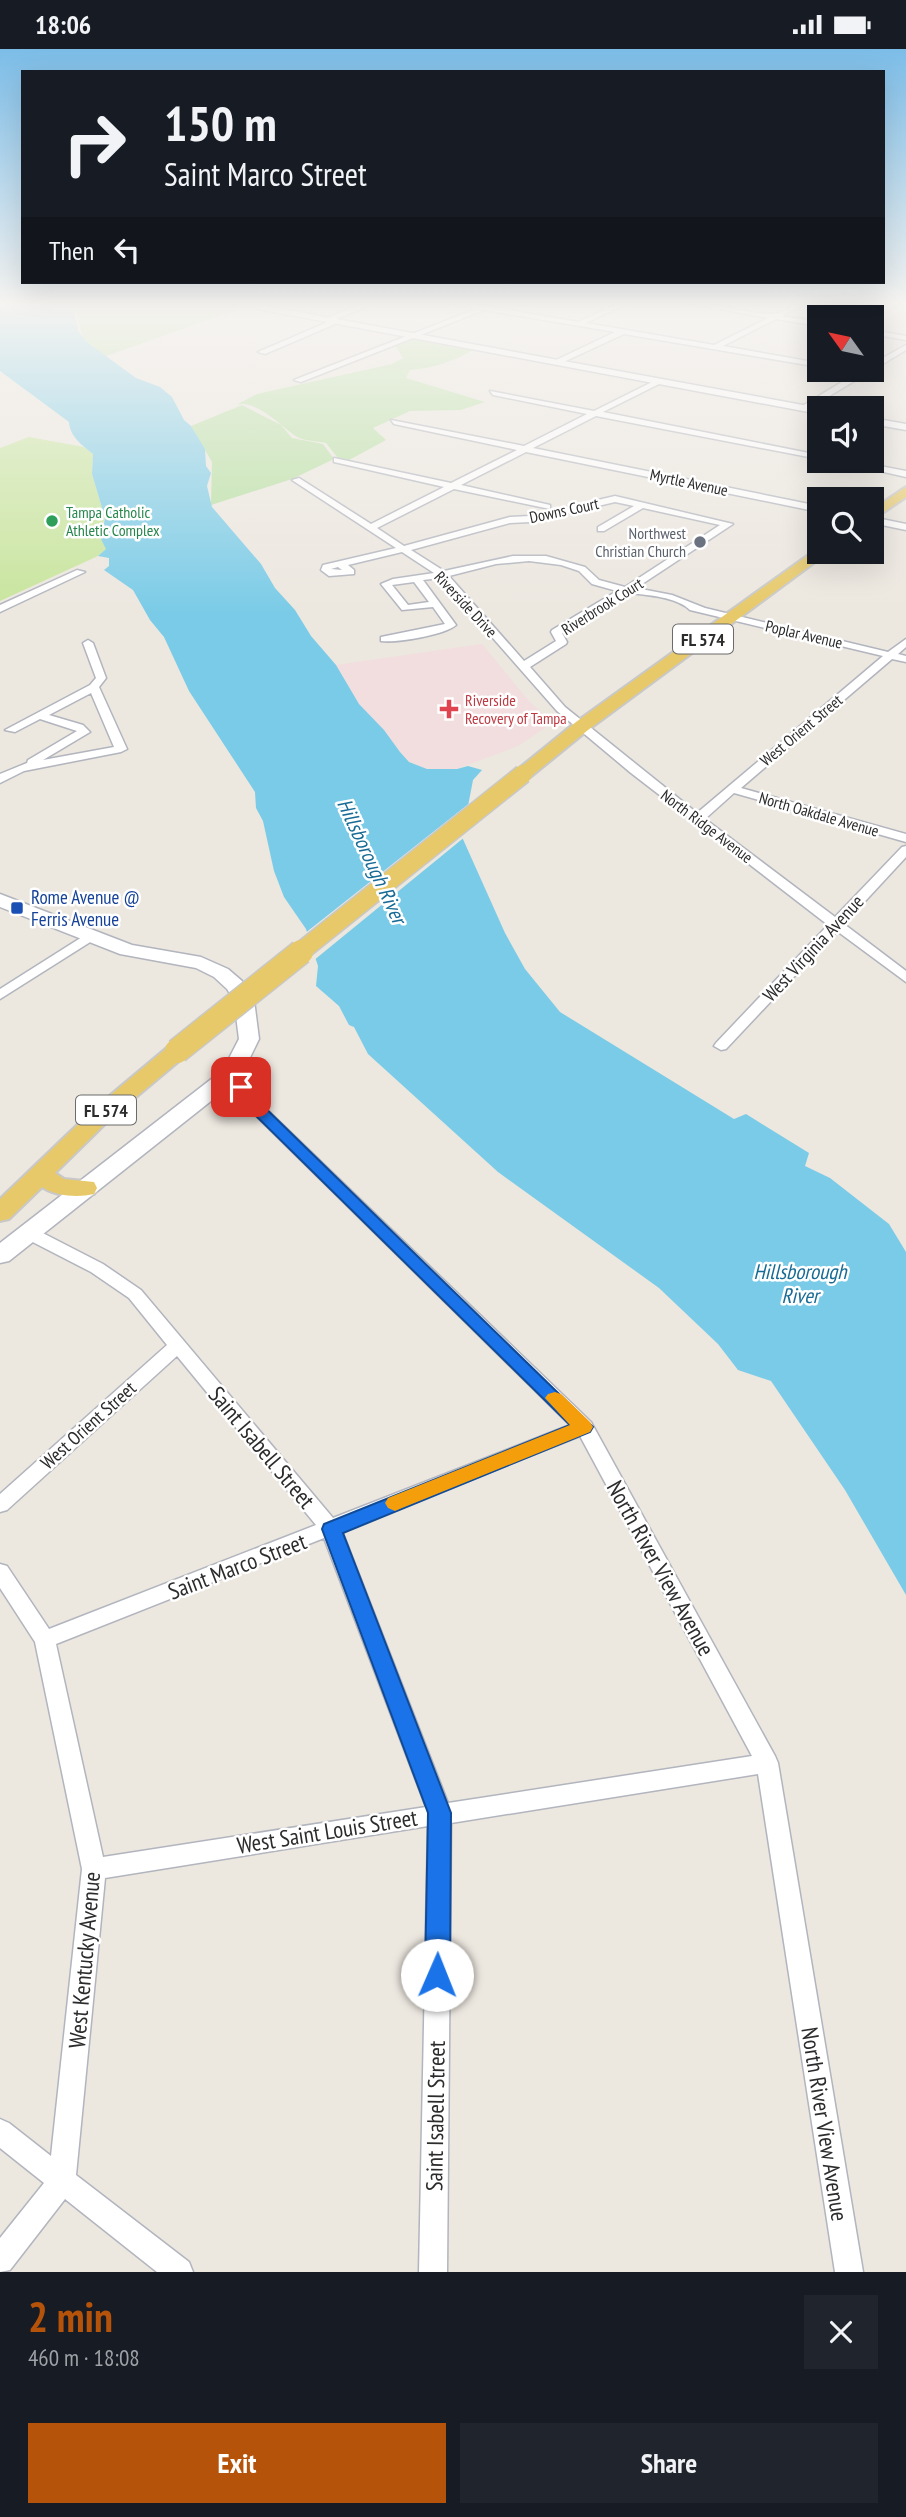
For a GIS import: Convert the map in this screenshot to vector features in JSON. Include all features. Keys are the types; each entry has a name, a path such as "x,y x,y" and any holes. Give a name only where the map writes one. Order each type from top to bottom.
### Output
{"main road":[{"path":"884,508 906,491"},
{"name":"FL 574","path":"0,1213 103,1113 177,1051 582,726 807,563"},
{"path":"39,1174 58,1186 85,1188"}],"street":[{"path":"556,406 807,455"},
{"path":"370,528 612,406"},
{"path":"791,406 807,409"},
{"path":"803,408 807,406"},
{"name":"Myrtle Avenue","path":"394,422 807,506"},
{"path":"884,423 906,427"},
{"path":"337,460 547,507"},
{"path":"884,470 906,474"},
{"name":"Riverside Drive","path":"296,480 442,574 561,709 582,726"},
{"name":"Downs Court","path":"340,564 510,520 530,519 615,499 728,524"},
{"path":"601,529 642,505"},
{"path":"884,521 906,527"},
{"name":"Riverbrook Court","path":"523,667 562,642 555,632 627,591 728,524"},
{"name":"Poplar Avenue","path":"436,604 406,608 386,584 442,574 500,559 530,557 569,564 582,569 588,579 596,583 627,591 638,597 701,609 906,659"},
{"path":"0,609 80,572"},
{"path":"385,639 445,629 451,625 416,578"},
{"name":"West Orient Street","path":"697,819 906,642"},
{"path":"11,730 94,687 101,678 88,643"},
{"path":"21,768 121,749 94,687"},
{"path":"0,779 84,732 79,727 38,715"},
{"name":"North Ridge Avenue","path":"582,726 697,819 906,978"},
{"name":"North Oakdale Avenue","path":"732,789 906,838"},
{"name":"West Virginia Avenue","path":"721,1046 906,850"},
{"path":"0,899 137,952 201,963 221,974 235,985 244,1000 249,1039 232,1073 0,1255"},
{"path":"0,995 90,936"},
{"name":"North River View Avenue","path":"232,1073 250,1102 584,1427 766,1763 849,2272"},
{"name":"Saint Isabell Street","path":"27,1232 97,1268 135,1294 331,1529 440,1813 433,2272"},
{"name":"West Orient Street","path":"0,1505 177,1346"},
{"name":"Saint Marco Street","path":"45,1640 584,1427"},
{"name":"West Kentucky Avenue","path":"0,1571 45,1640 94,1869 62,2181"},
{"name":"West Saint Louis Street","path":"94,1869 766,1763"},
{"path":"0,2132 179,2272"},
{"path":"0,2260 62,2181"}],"shaded area":[{"name":"Riverside Recovery of Tampa","path":"482,644 528,700 552,723 518,746 457,769 427,769 409,762 359,704 336,665"}],"green space":[{"path":"243,406 281,425 292,438 323,444 334,459 292,479 211,505 212,462 191,426"},
{"path":"251,406 474,406 461,410 410,411 373,428 386,440 349,460 338,458 326,443 297,437"},
{"name":"Tampa Catholic Athletic Complex","path":"29,437 84,447 93,454 92,474 105,518 102,525 106,549 98,556 0,601 0,448"}],"water":[{"name":"Hillsborough River","path":"47,406 177,406 205,449 206,466 211,473 207,486 212,507 261,564 275,588 336,665 359,704 409,762 427,769 457,769 468,766 482,770 473,780 462,837 505,933 525,969 560,1012 734,1119 746,1114 809,1153 805,1166 830,1178 889,1224 906,1252 906,1595 845,1490 771,1381 738,1370 718,1344 659,1288 498,1172 368,1054 339,1006 316,986 318,966 306,929 284,897 274,871 263,821 256,808 255,792 189,691 164,637 150,620 133,590 104,570 109,566 109,558 98,556 106,549 101,539 105,518 92,474 93,454 74,436 69,422"}],"pier":[{"path":"471,802 466,836 313,961 304,934"}],"slow traffic":[{"path":"395,1503 584,1427 555,1398"}],"place":[{"name":"Tampa Catholic Athletic Complex","path":"52,521"},
{"name":"Northwest Christian Church","path":"700,542"},
{"name":"Riverside Recovery of Tampa","path":"449,709"},
{"name":"Rome Avenue @ Ferris Avenue","path":"17,908"}],"route":[{"path":"241,1087 250,1102 584,1427 331,1529 440,1813 437,1975"}]}
